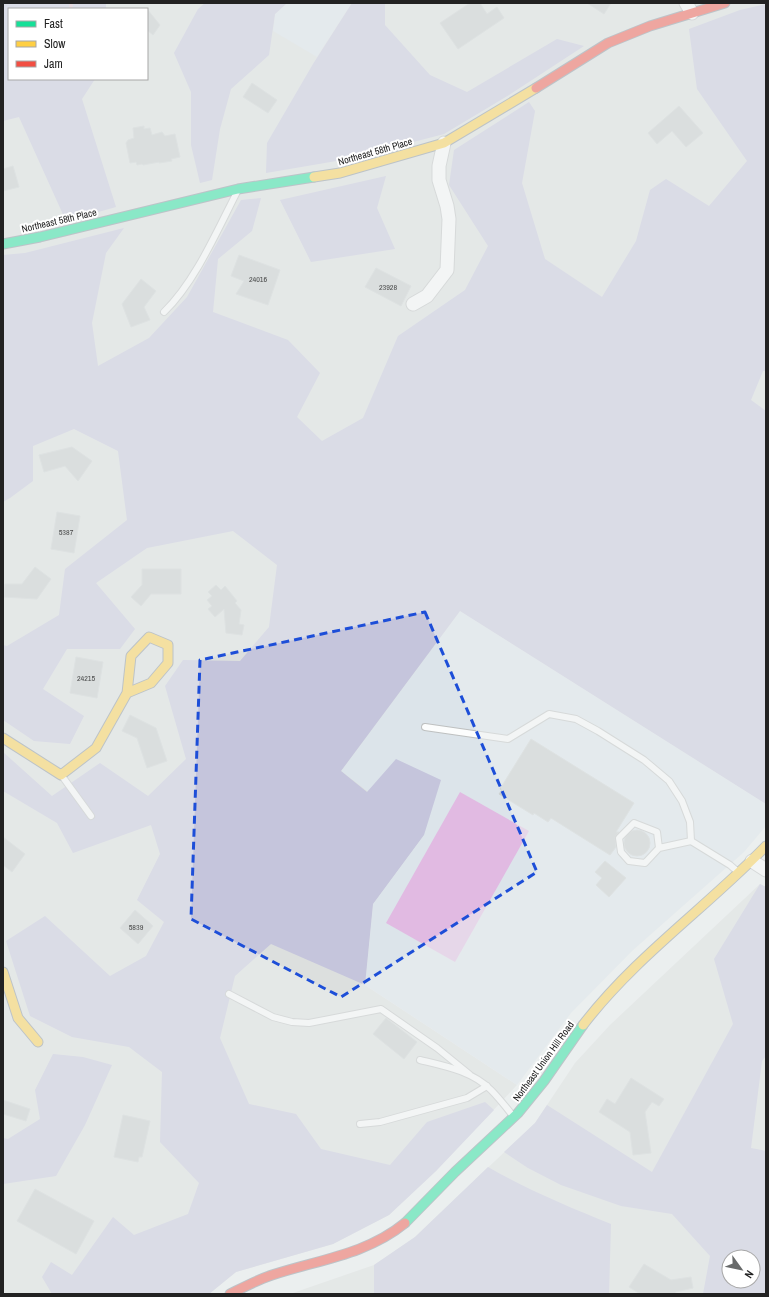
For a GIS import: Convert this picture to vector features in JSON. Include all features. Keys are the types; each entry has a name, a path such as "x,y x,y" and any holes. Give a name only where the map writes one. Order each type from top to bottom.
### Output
{"street":[{"name":"Northeast 58th Place","path":"3,244 40,237 238,189 340,173 444,143 526,95 608,43 689,8 725,3"},
{"path":"413,304 427,296 447,270 449,219 447,206 439,180 439,166 444,143"},
{"path":"3,738 61,775 96,748 126,693 131,656 149,637 168,645 168,663 151,683 126,693"},
{"name":"Northeast Union Hill Road","path":"230,1294 254,1282 273,1275 361,1250 390,1234 416,1213 454,1174 494,1138 514,1117 537,1090 580,1028 618,985 647,956 740,873 766,846"},
{"path":"752,861 766,870"},
{"path":"3,972 18,1018 38,1042"}],"lane":[{"path":"164,312 177,299 208,248 238,189"},
{"path":"425,727 508,739 549,714 576,719 621,744 644,760 669,781 682,801 690,822 691,840"},
{"path":"61,775 91,816"},
{"path":"659,848 657,832 634,823 619,838 621,852 629,861 645,863 659,848 691,840 740,873"},
{"path":"229,994 273,1018 292,1022 309,1022 381,1009 437,1048 469,1074 487,1086 514,1117"},
{"path":"420,1060 450,1067 469,1074"},
{"path":"360,1124 380,1122 467,1098 487,1086"}],"highlighted area":[{"path":"425,612 537,872 341,997 191,919 200,660"}],"shaded area":[{"path":"3,3 766,3 766,804 460,611 396,759 424,835 373,904 365,985 517,1085 436,1171 389,1215 333,1244 236,1272 209,1294 3,1294"},
{"path":"3,3 106,3 106,8 8,8 8,80 94,80 82,99 116,207 66,221 19,117 3,121"},
{"path":"205,3 287,3 275,14 269,55 231,89 220,129 212,180 200,183 191,145 191,92 174,53 198,9"},
{"path":"287,3 352,3 317,57 273,31 275,14"},
{"path":"352,3 385,3 385,25 430,75 467,92 557,39 584,46 509,95 444,134 348,159 266,173 267,143 313,64"},
{"path":"766,4 766,371 763,371 751,400 766,411 766,804 460,611 341,771 367,792 396,759 441,780 424,835 373,904 365,985 271,944 235,976 220,1038 249,1104 296,1114 321,1149 390,1165 427,1122 485,1102 494,1110 436,1171 389,1215 333,1244 236,1272 209,1294 52,1294 42,1277 51,1262 72,1275 113,1217 134,1235 188,1214 199,1183 160,1142 162,1072 129,1047 72,1037 30,1016 6,941 45,916 110,976 146,956 164,922 137,900 160,854 151,825 73,853 57,823 3,791 3,752 52,796 100,763 148,796 186,759 165,686 183,660 240,661 269,627 277,565 233,531 147,548 96,583 135,629 120,649 67,649 43,689 84,716 70,744 34,741 3,720 3,645 7,646 59,615 65,569 127,520 118,451 74,429 33,446 33,481 3,502 3,255 25,253 124,228 106,253 92,323 98,366 149,338 187,297 241,200 261,198 252,231 218,259 213,312 288,340 320,373 297,417 322,441 363,418 398,336 465,290 488,246 449,185 454,150 529,102 535,111 522,183 545,259 602,297 636,241 650,190 666,179 709,206 747,161 697,89 689,29 740,10"},
{"path":"386,176 377,208 395,249 311,262 280,200"},
{"path":"460,611 766,804 766,826 744,852 632,951 571,1013 517,1085 365,985 373,904 424,835 341,771"},
{"path":"460,792 529,831 455,962 386,923"},
{"path":"760,884 766,887 766,1294 290,1294 374,1265 415,1237 535,1123 575,1063 610,1025"},
{"path":"760,884 766,887 766,1056 762,1061 751,1148 766,1151 766,1294 703,1294 710,1256 672,1214 621,1206 561,1185 528,1168 504,1152 535,1123 547,1105 652,1172 733,1024 714,959"},
{"path":"53,1054 83,1057 112,1065 85,1125 56,1176 3,1184 3,1138 8,1139 40,1119 35,1090"},
{"path":"488,1167 533,1191 611,1224 609,1294 374,1294 374,1265 415,1237"}],"building":[{"path":"470,3 480,3 487,14 497,7 504,18 458,49 440,23"},
{"path":"587,3 611,3 604,14"},
{"path":"148,10 160,25 153,35 148,31"},
{"path":"252,83 277,100 268,113 243,97"},
{"path":"679,106 703,133 686,147 672,131 657,144 648,133"},
{"path":"144,126 144,129 150,128 152,135 162,132 165,136 175,134 180,157 171,159 172,161 143,165 137,165 136,162 130,163 126,143 128,140 134,138 133,128"},
{"path":"13,166 19,187 3,191 3,169"},
{"path":"239,255 280,270 268,305 236,294 244,281 231,276"},
{"path":"376,268 411,286 401,306 365,287"},
{"path":"141,279 156,291 144,307 150,320 131,327 122,304"},
{"path":"72,447 92,461 78,481 65,466 44,472 39,455"},
{"path":"57,512 80,516 74,553 51,549"},
{"path":"35,567 51,579 37,599 4,597 5,584 22,584"},
{"path":"142,569 181,569 181,594 151,594 141,606 131,597 142,585"},
{"path":"216,585 221,590 225,586 237,601 235,603 241,610 239,624 244,625 242,635 226,633 224,609 215,617 208,609 212,606 207,600 212,596 208,592"},
{"path":"76,657 103,662 97,698 70,693"},
{"path":"130,715 156,728 167,761 147,768 137,738 122,731"},
{"path":"531,739 634,803 616,832 619,832 615,837 616,847 610,855 551,818 548,822 534,813 533,815 499,794 502,790 500,789"},
{"path":"637,830 646,834 650,843 646,852 637,856 628,852 624,843 628,834"},
{"path":"3,837 25,854 12,872 3,865"},
{"path":"605,861 626,878 609,897 596,885 602,878 595,872"},
{"path":"135,910 153,926 138,944 120,928"},
{"path":"386,1018 417,1042 404,1059 373,1034"},
{"path":"631,1078 664,1099 659,1106 652,1102 645,1112 651,1153 633,1155 630,1132 599,1112 607,1099 615,1104"},
{"path":"3,1100 30,1109 26,1121 3,1114"},
{"path":"123,1115 150,1121 142,1157 139,1157 138,1162 114,1157"},
{"path":"35,1189 94,1221 76,1254 17,1221"},
{"path":"644,1264 671,1280 691,1277 693,1288 676,1292 674,1294 640,1294 629,1287"}],"waterway":[{"path":"71,3 71,8"}],"traffic: fast":[{"path":"3,244 40,237 238,189 314,177"},
{"path":"405,1223 455,1172 518,1113 544,1081 583,1025"}],"traffic: slow":[{"path":"314,177 340,173 444,143 536,88"},
{"path":"3,738 61,775 96,748 127,693 151,683 168,663 168,645 149,637 131,656 127,693"},
{"path":"583,1025 603,1000 625,977 766,846"},
{"path":"3,972 18,1018 38,1042"}],"traffic: jam":[{"path":"536,88 608,43 650,26 725,3"},
{"path":"230,1294 272,1275 358,1250 390,1234 405,1223"}]}
